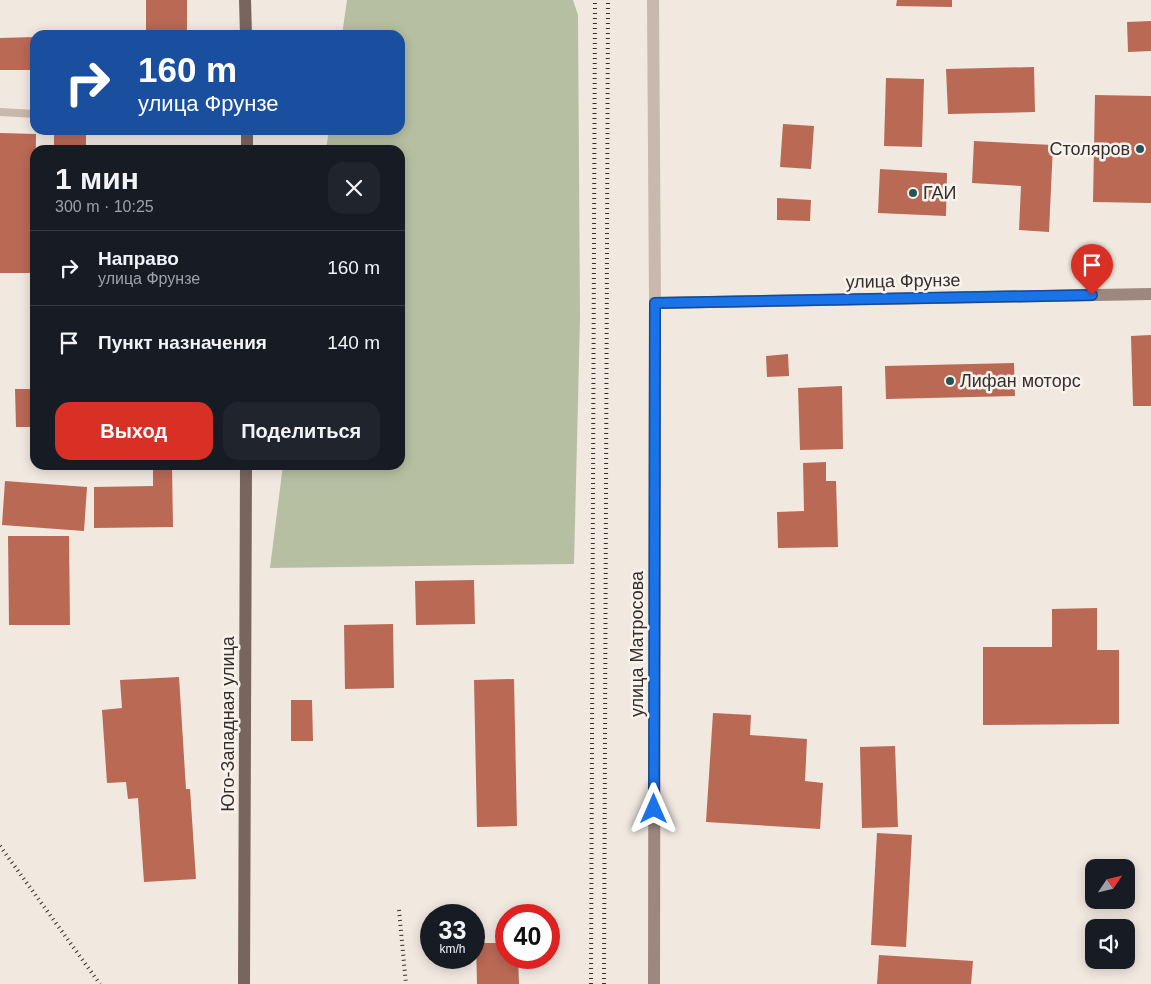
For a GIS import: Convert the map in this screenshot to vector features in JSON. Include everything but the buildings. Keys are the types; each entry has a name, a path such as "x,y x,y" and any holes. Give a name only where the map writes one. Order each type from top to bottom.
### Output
{"main road":[{"path":"245,0 246,30"},
{"name":"Юго-Западная улица","path":"244,984 246,470"}],"street":[{"path":"653,0 655,303"},
{"name":"улица Фрунзе","path":"655,303 1151,294"},
{"name":"улица Матросова","path":"654,984 655,303"}],"lane":[{"path":"0,112 30,114"}],"green space":[{"path":"347,0 573,0 578,15 580,318 574,564 270,568 282,470 405,470 405,145 327,145 328,135 405,135 405,30 343,30"}],"railway":[{"path":"591,984 595,0"},
{"path":"604,984 608,0"},
{"path":"0,846 100,984"},
{"path":"399,910 406,984"}],"place":[{"name":"Столяров","path":"1140,149"},
{"name":"ГАИ","path":"913,193"},
{"name":"Лифан моторс","path":"950,381"}],"route":[{"path":"654,809 655,303 1092,295"}]}
